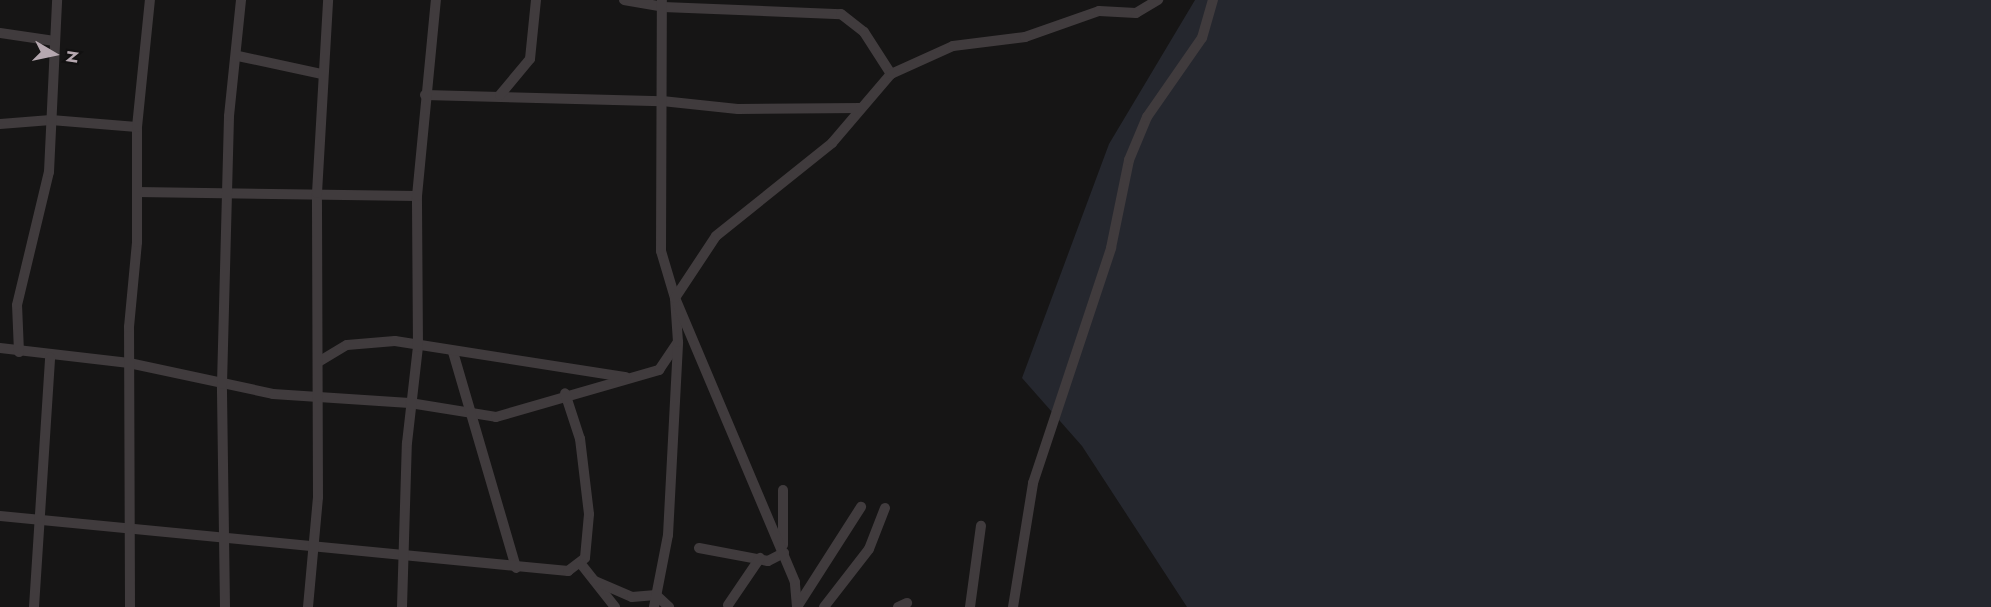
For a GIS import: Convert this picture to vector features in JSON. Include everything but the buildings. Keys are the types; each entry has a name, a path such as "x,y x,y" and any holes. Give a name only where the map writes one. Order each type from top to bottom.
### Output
{"street":[{"path":"18,352 17,305 49,172 57,0"},
{"path":"130,607 129,363 137,192 137,127 150,0"},
{"path":"225,607 226,536 222,384 231,190 229,116 238,56 242,0"},
{"path":"308,607 315,547 321,397 317,193 321,74 328,0"},
{"path":"402,607 407,556 410,403 418,347 417,196 436,0"},
{"path":"500,95 530,59 536,0"},
{"path":"624,0 841,14 864,32 891,74"},
{"path":"654,607 668,535 678,342 675,298 716,236 832,143 891,74 953,46 1025,37 1099,11 1136,13 1158,0"},
{"path":"1013,607 1034,483 1111,248 1129,159 1147,117 1202,38 1213,0"},
{"path":"663,4 661,251 675,298 784,552 795,582 797,607"},
{"path":"0,33 54,41"},
{"path":"238,56 321,74"},
{"path":"425,95 500,95 662,101 738,109 861,108"},
{"path":"0,124 51,120 137,127"},
{"path":"137,192 231,190 417,196"},
{"path":"320,361 359,342 395,341 453,352 552,361 629,377"},
{"path":"0,348 50,358 129,363 222,384 321,397 410,403 496,417 565,393 659,370 678,342"},
{"path":"453,352 516,568"},
{"path":"34,607 50,358"},
{"path":"0,516 130,525 315,547 516,568 568,571 580,564 587,550 588,485 565,393"},
{"path":"783,490 784,552"},
{"path":"797,607 861,507"},
{"path":"824,607 869,549 885,508"},
{"path":"970,607 981,526"},
{"path":"699,548 768,561 784,552"},
{"path":"728,605 760,558"},
{"path":"580,564 615,607"},
{"path":"595,581 632,597 657,596 669,607"}],"shaded area":[{"path":"1195,0 1991,0 1991,607 1187,607 1082,446 1022,378 1109,144"}]}
